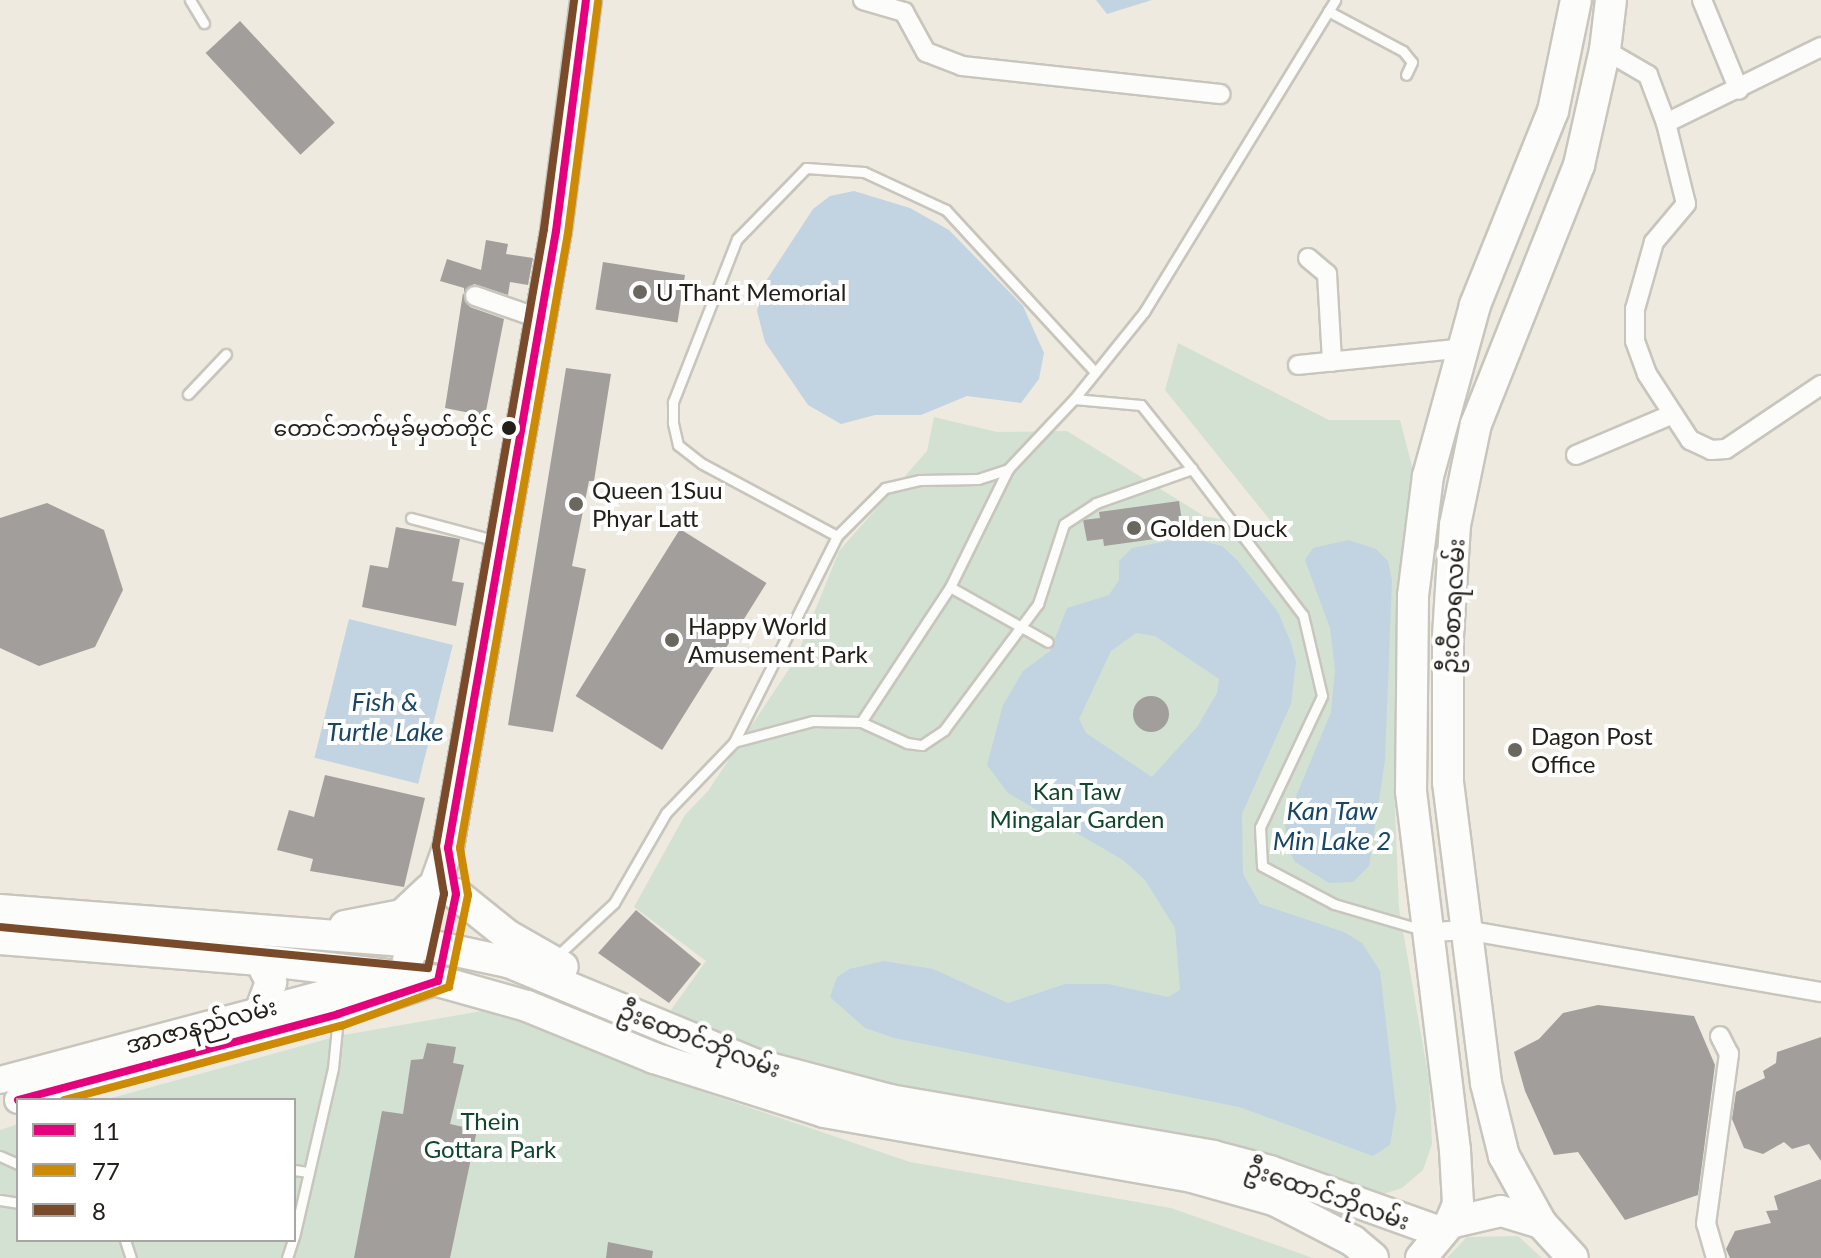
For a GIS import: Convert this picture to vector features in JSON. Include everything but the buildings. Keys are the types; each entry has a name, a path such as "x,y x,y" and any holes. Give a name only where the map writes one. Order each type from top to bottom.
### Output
{"main road":[{"path":"438,981 447,949 443,891 448,848 541,319 586,0"},
{"name":"ဦးဝီစာရလမ်း","path":"1445,1228 1458,1204 1431,932 1411,791 1413,596 1428,476 1467,336 1523,197 1553,111 1576,0"},
{"name":"ဦးဝီစာရလမ်း","path":"1541,1223 1504,1156 1486,1083 1465,930 1448,782 1454,543 1476,424 1579,165 1604,57 1611,0"},
{"path":"1566,54 1604,57"},
{"path":"1467,336 1508,338"},
{"path":"1420,540 1454,543"},
{"path":"443,891 507,935 543,966"},
{"path":"283,933 402,915 443,891"},
{"path":"403,974 414,942 443,891"},
{"name":"ဦးထောင်ဘိုလမ်း","path":"0,910 414,942 543,966 754,1064 890,1100 1228,1160 1445,1228"},
{"name":"ဦးထောင်ဘိုလမ်း","path":"0,939 260,960 403,974 438,981 527,1006 654,1058 824,1112 1192,1177 1274,1200 1353,1241 1373,1258"},
{"path":"260,960 271,982 261,1009"},
{"name":"အာဇာနည်လမ်း","path":"0,1080 403,974"},
{"name":"အာဇာနည်လမ်း","path":"25,1098 338,1014 438,981"},
{"path":"1421,1258 1445,1228 1501,1211 1541,1223 1573,1256"}],"street":[{"path":"863,0 904,12 926,52 962,66 1220,94"},
{"path":"1702,0 1739,90"},
{"path":"1666,123 1739,90 1821,47"},
{"path":"1604,57 1648,75 1666,123 1686,204 1654,242 1635,309 1635,331 1647,374 1690,440 1711,450 1726,449 1821,385"},
{"path":"1308,258 1327,274 1332,362"},
{"path":"475,296 541,319"},
{"path":"1298,365 1332,362 1467,336"},
{"path":"1576,455 1673,414"},
{"path":"1431,932 1465,930 1821,992"},
{"path":"1716,1258 1706,1224 1729,1054 1720,1036"}],"lane":[{"path":"190,0 204,23"},
{"path":"861,722 950,587 1008,469 1074,399 1144,312 1335,0"},
{"path":"1328,11 1403,51 1412,62 1406,75"},
{"path":"837,536 701,463 678,445 673,423 678,389 737,239 806,168 864,172 946,210 1095,372"},
{"path":"188,394 226,354"},
{"path":"1074,399 1141,405 1303,615 1322,696 1260,827 1262,866 1334,904 1431,932"},
{"path":"543,966 614,903 666,813 734,742 837,536 885,488 920,480 978,479 1008,469"},
{"path":"734,742 813,721 861,722 907,743 922,745 944,730 1038,604 1064,524 1096,503 1192,469"},
{"path":"411,518 500,542"},
{"path":"950,587 1048,642"},
{"path":"296,1229 333,1068 338,1014"},
{"path":"296,1170 309,1172"}],"green space":[{"name":"Kan Taw Mingalar Garden","path":"1178,343 1329,420 1400,420 1419,493 1400,622 1394,784 1399,908 1429,1080 1432,1144 1423,1170 1402,1188 1371,1198 879,1089 700,1027 671,1010 706,961 634,907 685,815 708,791 795,660 839,551 927,451 934,417 997,432 1067,431 1204,516 1278,530 1165,390"},
{"name":"Thein Gottara Park","path":"505,1007 692,1088 910,1162 1171,1208 1313,1258 0,1258 0,1130 16,1125 16,1242 296,1242 296,1098 111,1098 338,1036"},
{"path":"1518,1236 1542,1258 1447,1258 1467,1237"}],"water":[{"path":"1096,0 1152,0 1107,14"},
{"path":"854,191 910,208 949,230 1023,306 1044,353 1039,379 1021,403 967,396 921,415 875,415 841,424 808,405 765,342 757,311 762,287 813,209 830,196"},
{"path":"1187,537 1222,546 1238,561 1278,612 1291,643 1296,662 1291,704 1242,814 1243,874 1260,904 1344,932 1362,943 1380,971 1396,1109 1390,1145 1373,1156 1239,1107 894,1038 865,1028 830,997 837,977 849,969 884,961 933,969 1008,1003 1065,984 1108,984 1168,997 1180,990 1175,928 1145,880 1123,860 1008,793 987,765 1003,705 1023,671 1050,651 1067,608 1109,595 1119,580 1119,561 1132,548","holes":["1136,633 1155,636 1219,679 1217,693 1197,727 1152,777 1086,733 1079,719 1111,651"]},
{"name":"Kan Taw Min Lake 2","path":"1348,540 1376,549 1388,561 1392,580 1385,760 1369,866 1353,882 1329,883 1295,862 1286,844 1285,823 1331,712 1335,670 1330,628 1305,560 1313,548"},
{"name":"Fish & Turtle Lake","path":"349,619 453,645 418,784 314,758"}],"transit line":[{"name":"8","path":"1,927 428,968 444,894 436,846 544,229 574,0"},
{"name":"11","path":"25,1098 338,1014 438,981 456,894 448,848 556,231 586,0"},
{"name":"77","path":"71,1098 341,1026 449,987 468,895 460,848 568,233 598,2"}],"place":[{"name":"U Thant Memorial","path":"640,292"},
{"name":"တောင်ဘက်မုခ်မှတ်တိုင်","path":"509,428"},
{"name":"Queen 1Suu Phyar Latt","path":"576,504"},
{"name":"Golden Duck","path":"1134,528"},
{"name":"Happy World Amusement Park","path":"672,640"},
{"name":"Dagon Post Office","path":"1515,750"}]}
